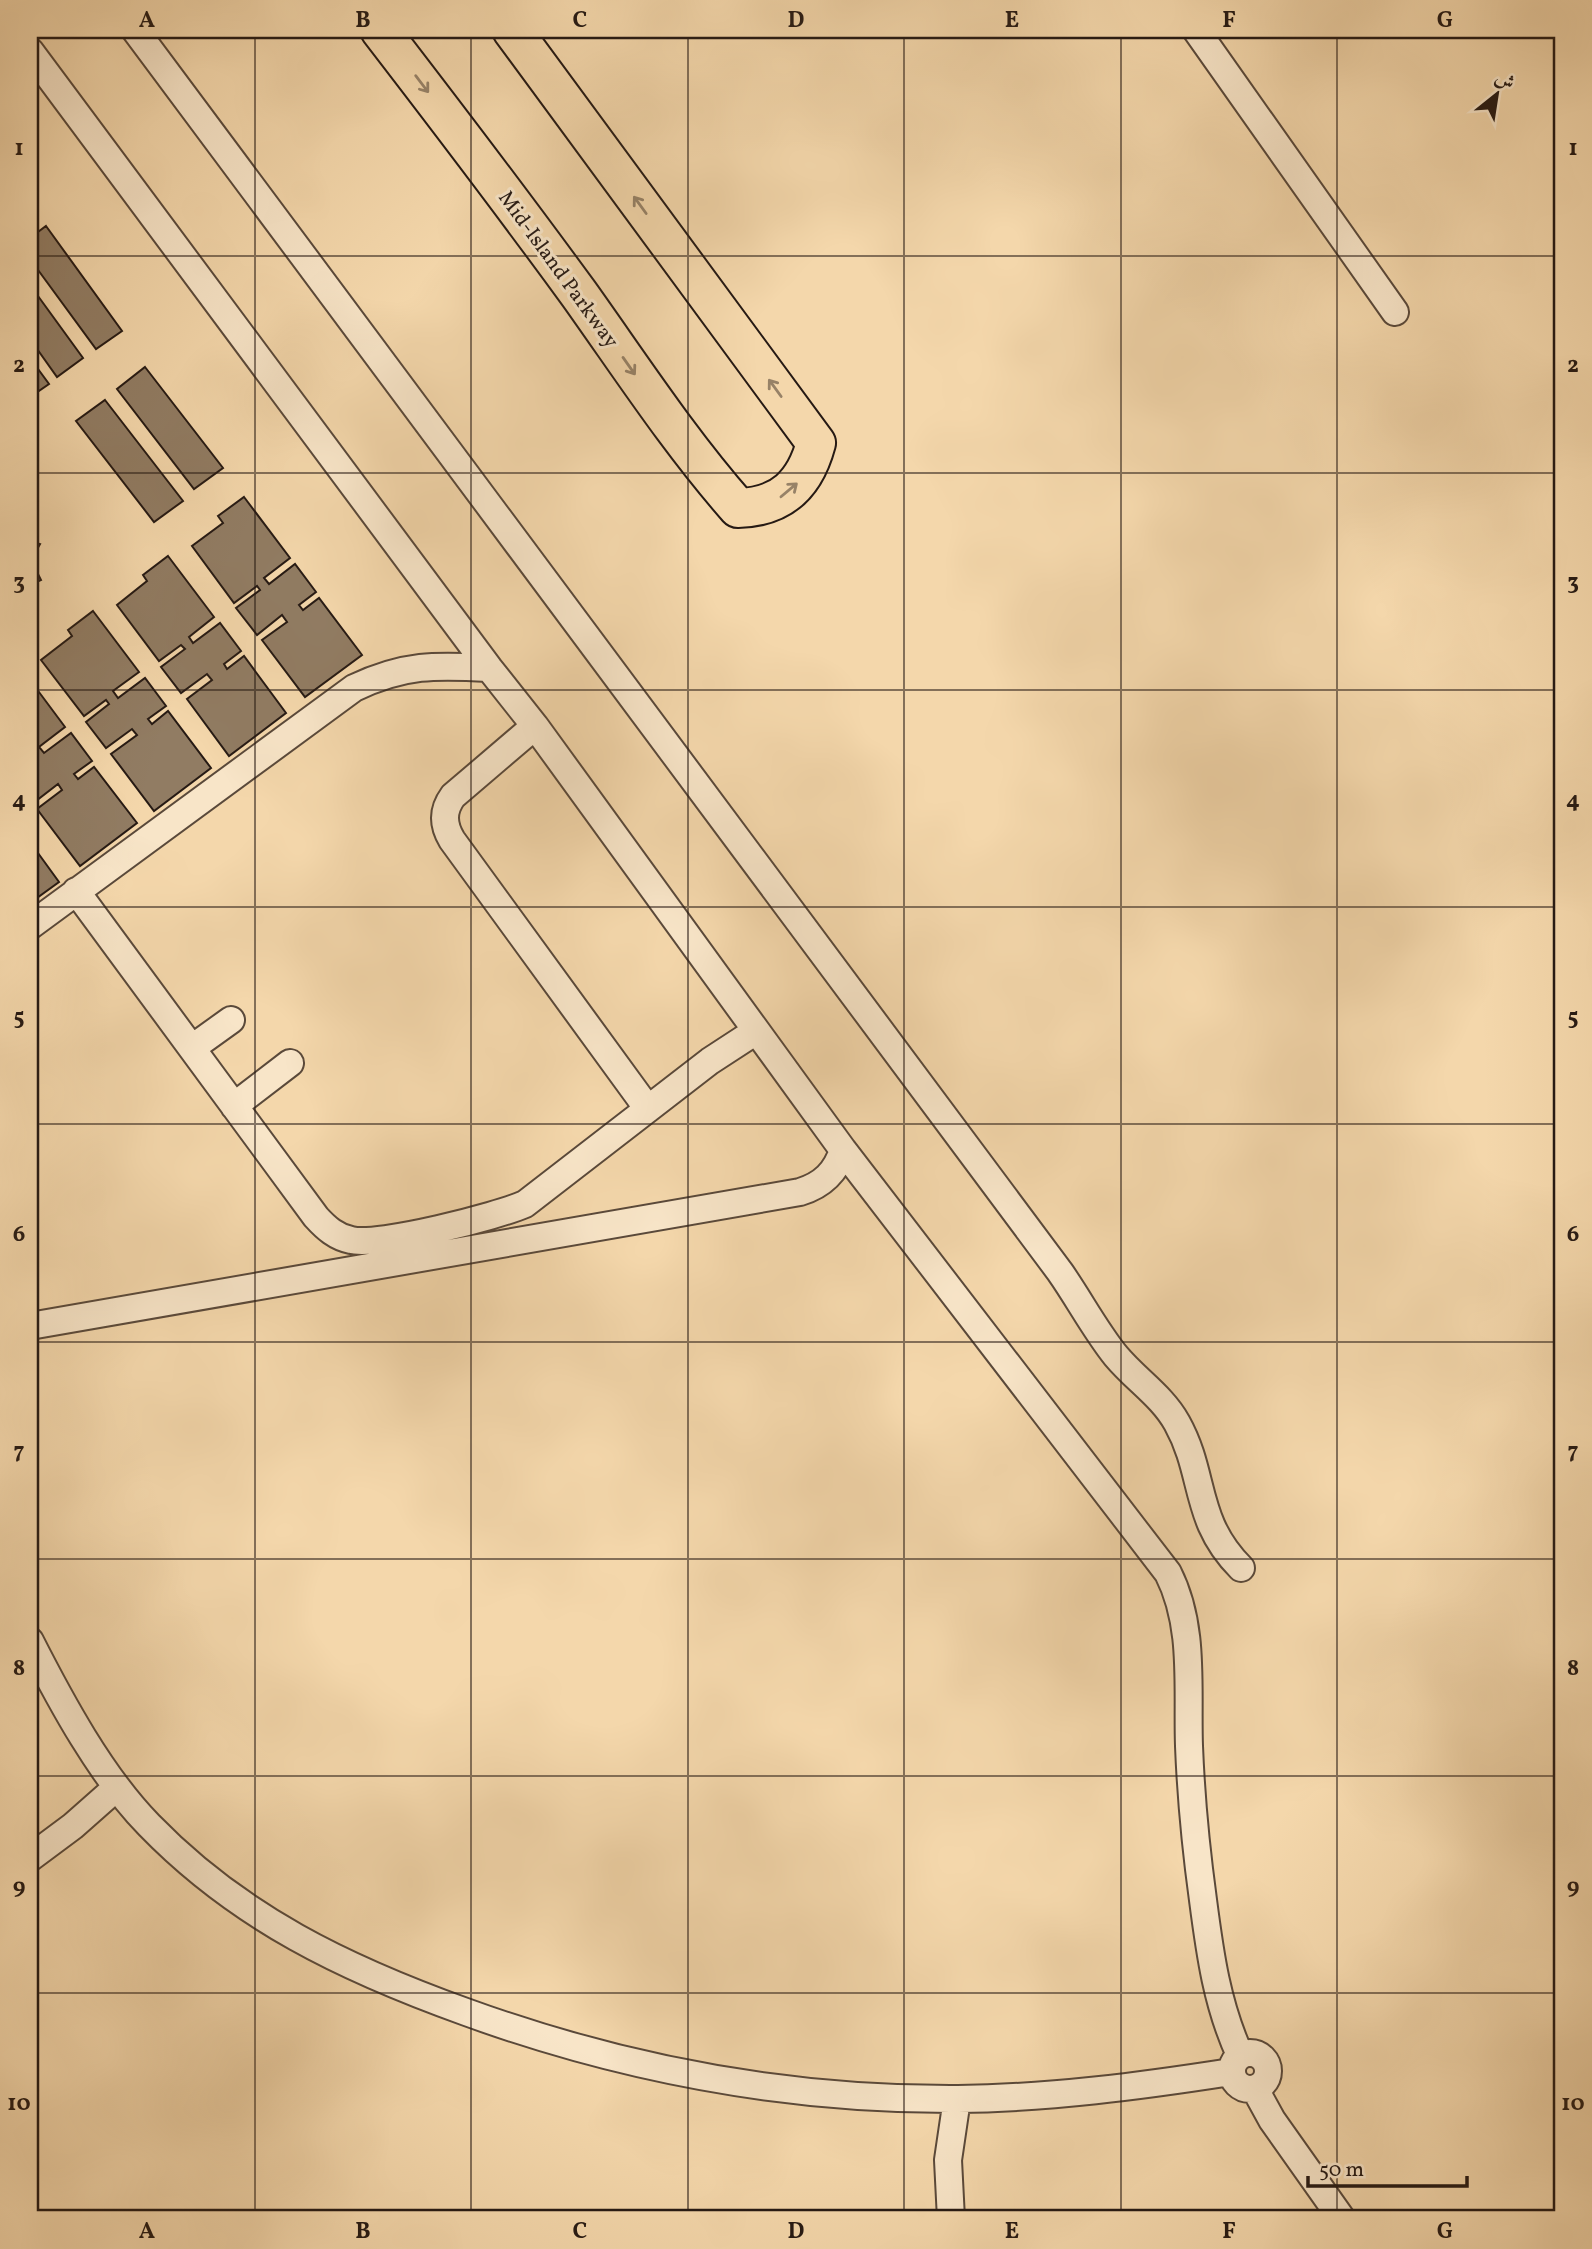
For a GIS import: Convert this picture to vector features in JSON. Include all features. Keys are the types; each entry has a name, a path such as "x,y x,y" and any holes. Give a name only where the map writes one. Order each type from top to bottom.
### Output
{"highway":[{"name":"Mid-Island Parkway","path":"380,30 542,244 688,449 738,508 765,505 788,492 806,472 816,443 512,30"}],"street":[{"path":"135,30 1051,1261 1116,1356 1161,1399 1185,1440 1210,1526 1241,1568"},
{"path":"1205,33 1395,312"},
{"path":"30,51 535,726 843,1150 1159,1560 1175,1587 1187,1634 1192,1799 1210,1953 1239,2085 1255,2089 1272,2120 1342,2219"},
{"path":"30,926 354,688 377,677 426,666 489,668"},
{"path":"535,726 453,796 447,804 444,823 452,841 649,1109"},
{"path":"76,891 323,1226 342,1238 364,1242 491,1217 517,1208 541,1193 710,1061 756,1031"},
{"path":"192,1048 231,1020"},
{"path":"234,1106 290,1063"},
{"path":"30,1326 800,1192 812,1188 832,1173 843,1150"},
{"path":"30,1641 116,1788 181,1856 256,1915 339,1961 426,1997 577,2048 703,2077 775,2088 957,2099 1140,2086 1236,2064"},
{"path":"30,1858 73,1826 116,1788"},
{"path":"951,2219 948,2160 957,2099"}],"building":[{"path":"46,226 122,331 96,349 30,259 30,238"},
{"path":"30,285 83,358 57,377 30,339"},
{"path":"30,358 49,384 30,397"},
{"path":"145,367 223,468 194,489 117,389"},
{"path":"105,400 183,501 154,522 76,421"},
{"path":"244,497 290,558 264,578 269,584 295,564 316,592 299,605 303,610 319,598 362,655 305,697 262,640 287,622 282,615 257,635 236,608 260,590 257,586 234,603 192,546 223,523 218,516"},
{"path":"30,541 40,544 31,560 41,580 30,585"},
{"path":"168,556 214,617 189,637 193,643 220,623 241,651 224,664 227,669 244,656 286,713 229,756 187,699 212,680 207,674 181,693 161,667 185,649 181,645 159,661 117,605 147,581 143,575"},
{"path":"93,611 139,672 113,691 118,698 145,678 166,706 148,719 152,724 168,711 211,768 154,811 111,754 137,735 132,729 106,748 86,722 109,704 106,700 84,716 41,660 72,636 68,630"},
{"path":"30,680 65,727 39,747 44,753 71,733 92,761 74,774 78,779 94,767 137,823 80,866 37,809 62,790 58,784 32,804 30,801 30,763 35,759 32,755 30,757"},
{"path":"30,842 59,882 30,903"}]}
